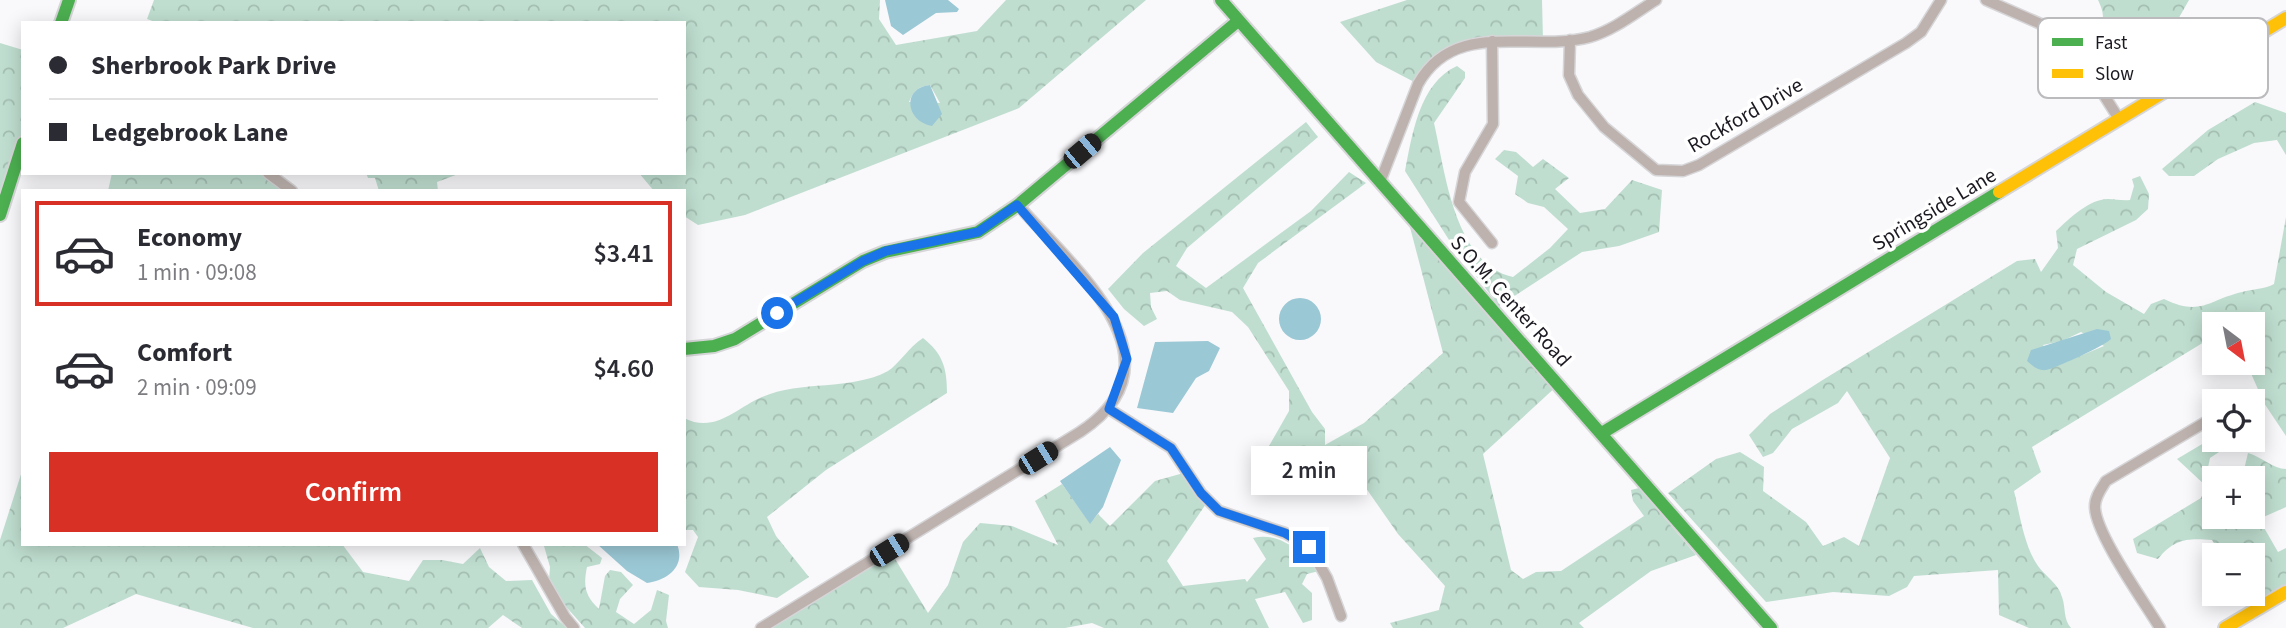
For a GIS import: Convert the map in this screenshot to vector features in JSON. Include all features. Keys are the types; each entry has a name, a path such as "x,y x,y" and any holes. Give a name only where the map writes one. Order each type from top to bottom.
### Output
{"street":[{"path":"62,21 69,0"},
{"name":"S.O.M. Center Road","path":"1221,0 1771,628"},
{"path":"1380,183 1424,74 1456,48 1465,43 1492,41 1570,40 1609,29 1656,0"},
{"name":"Rockford Drive","path":"1570,40 1569,75 1592,116 1656,170 1683,171 1699,165 1906,43 1921,32 1941,0"},
{"path":"1986,0 2038,23"},
{"name":"Springside Lane","path":"2268,29 2286,18"},
{"path":"686,349 714,346 734,339 863,261 886,251 978,232 1017,205 1238,21"},
{"path":"1492,41 1493,124 1465,172 1460,202 1492,243"},
{"path":"2106,98 2119,119"},
{"name":"Springside Lane","path":"1602,433 2154,98"},
{"path":"0,214 21,149"},
{"path":"271,175 289,189"},
{"path":"761,628 1080,432 1109,409 1127,359 1114,317 1017,205"},
{"path":"1109,409 1171,448 1201,493 1219,511 1285,533 1309,547 1327,578 1341,616"},
{"path":"2161,628 2102,532 2094,507 2098,493 2106,481 2202,424"},
{"path":"524,546 574,628"},
{"path":"2225,628 2286,592"}],"green space":[{"path":"154,0 880,0 879,19 896,45 977,31 1006,0 1146,0 1019,108 745,215 698,225 686,217 686,189 652,189 641,175 686,175 686,21 147,19","holes":["930,85 940,103 909,102 917,90"]},
{"path":"1407,0 1542,0 1543,41 1447,52 1418,84 1376,62 1340,22"},
{"path":"2098,0 2189,0 2179,18 2103,18"},
{"path":"0,43 21,49 21,149 0,213"},
{"path":"1457,66 1465,72 1465,78 1434,123 1456,213 1477,254 1493,269 1513,277 1550,248 1568,229 1544,207 1528,203 1515,194 1518,176 1495,159 1504,150 1516,152 1533,167 1543,159 1569,178 1555,189 1580,213 1605,209 1632,180 1662,190 1659,232 1619,246 1582,252 1499,306 1451,243 1405,171 1419,112 1426,97 1444,74"},
{"path":"2255,102 2286,113 2286,155 2277,140 2254,143 2218,159 2194,176 2169,176 2162,169 2208,130"},
{"path":"1306,122 1318,137 1187,248 1176,266 1206,288 1311,211 1349,172 1366,183 1258,263 1243,288 1312,412 1325,429 1325,445 1364,423 1443,353 1406,212 1559,384 1483,454 1511,570 1523,579 1536,572 1561,571 1644,516 1633,501 1631,490 1639,488 1696,555 1651,571 1579,623 1584,628 1393,628 1390,623 1439,610 1445,586 1398,534 1361,481 1336,457 1310,464 1277,466 1265,453 1289,411 1289,391 1248,327 1232,312 1180,300 1167,291 1150,293 1151,307 1157,319 1144,326 1124,309 1108,289 1143,253"},
{"path":"112,175 271,175 289,189 108,189"},
{"path":"367,175 456,175 437,182 438,189 378,189 375,178 368,178"},
{"path":"2140,176 2149,194 2148,209 2136,220 2077,249 2073,265 2106,292 2144,314 2151,304 2164,299 2187,307 2196,307 2274,284 2286,217 2286,436 2265,404 2265,389 2258,389 2252,375 2265,375 2265,312 2202,312 2202,343 2032,447 2041,472 2014,491 2029,549 2038,566 2060,592 2071,628 2029,628 1999,615 1998,570 1914,576 1907,587 1889,596 1833,592 1766,602 1668,493 1716,459 1740,452 1764,467 1763,491 1806,522 1823,546 1844,537 1859,546 1890,458 1847,391 1838,403 1792,429 1773,453 1763,457 1749,435 1770,414 2017,261 2035,259 2041,272 2058,248 2056,231 2080,210 2094,202 2108,199 2130,200 2134,186 2132,179","holes":["2081,332 2104,346 2058,365 2043,345 2062,341"]},
{"path":"923,338 935,350 946,376 947,393 826,470 767,517 776,536 809,577 777,598 738,590 699,587 685,572 698,537 693,530 686,530 686,419 706,423 725,418 762,397 777,392 874,377 892,368"},
{"path":"2202,444 2202,452 2219,452 2210,458 2208,466 2202,466 2202,482 2177,459"},
{"path":"2248,453 2286,469 2286,507 2265,516 2265,466 2245,466"},
{"path":"1185,468 1208,501 1167,561 1183,586 1245,579 1247,582 1266,559 1253,538 1272,538 1290,545 1319,571 1307,574 1302,584 1312,593 1312,620 1303,623 1285,592 1255,599 1269,628 1104,628 1092,623 1065,628 774,628 771,623 889,549 928,613 948,585 963,542 980,523 1012,526 1058,545 1035,501 1062,484 1090,523 1098,514 1110,526 1155,481 1180,474"},
{"path":"21,474 21,546 344,546 363,572 409,581 423,560 463,564 480,548 489,567 506,581 532,580 551,614 567,628 522,628 503,615 488,628 253,628 136,594 63,628 0,628 0,540"},
{"path":"2202,496 2202,529 2265,529 2278,552 2286,548 2286,592 2265,605 2265,543 2214,543 2212,540 2195,539 2170,547 2158,559 2137,553 2133,539"},
{"path":"544,546 587,546 602,558 600,564 587,567 585,580 588,595 599,609 605,576 610,570 621,572 633,585 620,599 616,612 634,624 651,610 657,590 669,595 666,621 668,628 585,628 560,600 549,581 550,567"}],"water":[{"path":"885,0 948,0 959,9 957,12 936,13 903,35 891,26"},
{"path":"930,85 942,114 932,126 917,118 910,105 914,92"},
{"path":"1300,298 1315,304 1321,319 1315,334 1300,340 1285,334 1279,319 1285,304"},
{"path":"2097,329 2109,331 2111,339 2059,366 2046,370 2038,369 2027,361 2031,350"},
{"path":"1208,341 1220,348 1209,371 1196,378 1173,413 1137,408 1155,342"},
{"path":"1110,447 1121,460 1103,507 1090,524 1060,481"},
{"path":"599,546 678,546 677,566 661,579 647,583 627,571"}],"traffic: fast":[{"path":"62,21 69,0"},
{"path":"1221,0 1771,628"},
{"path":"686,349 714,346 735,339 863,261 885,252 978,232 1018,205 1238,21"},
{"path":"0,215 21,149"},
{"path":"1602,433 1999,192"}],"traffic: slow":[{"path":"2268,29 2286,18"},
{"path":"1999,192 2154,98"},
{"path":"2225,628 2286,592"}],"route":[{"path":"777,313 863,261 886,251 958,239 978,232 1017,205 1114,317 1127,359 1109,409 1171,448 1210,505 1231,516 1285,533 1309,547"}]}
